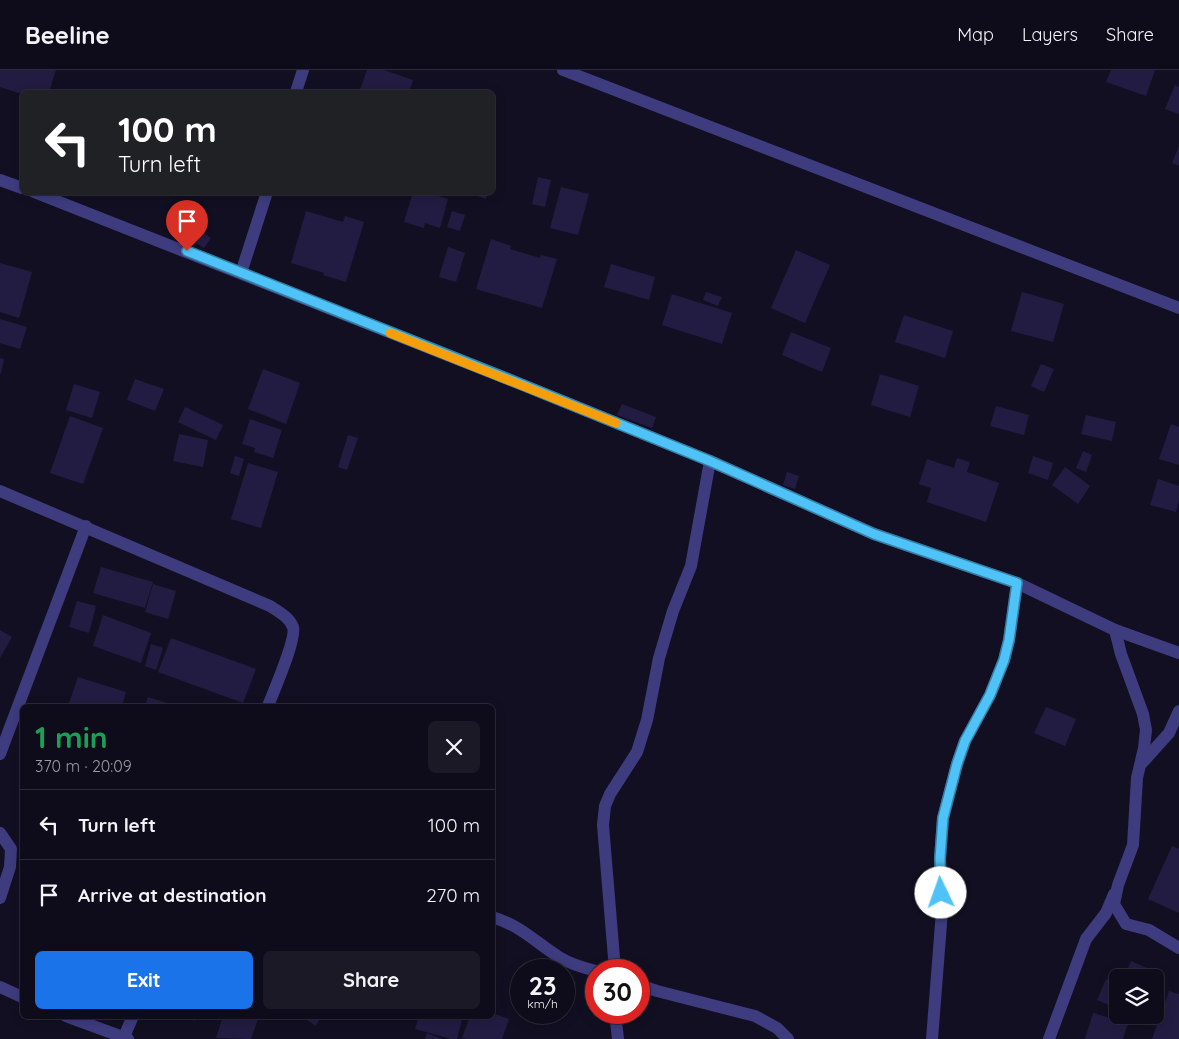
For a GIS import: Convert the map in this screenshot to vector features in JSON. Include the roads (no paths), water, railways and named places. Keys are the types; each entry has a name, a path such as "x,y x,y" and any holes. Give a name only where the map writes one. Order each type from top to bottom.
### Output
{"street":[{"path":"297,90 303,70"},
{"path":"563,70 1179,308"},
{"path":"0,180 20,187"},
{"path":"42,195 710,461 874,534 1017,583 1115,630 1179,653"},
{"path":"241,273 266,195"},
{"path":"615,959 603,824 605,806 610,794 637,752 648,720 659,658 673,611 691,566 710,461"},
{"path":"0,491 270,606 288,618 294,629 292,641 269,704"},
{"path":"0,754 86,526"},
{"path":"932,1039 942,911 940,858 943,818 965,741 990,695 1004,660 1009,640 1017,583"},
{"path":"1049,1039 1086,939 1106,913 1133,846 1137,778 1146,730 1143,714 1121,654 1115,630"},
{"path":"1140,764 1169,733 1179,711"},
{"path":"0,833 12,849 10,867 0,898"},
{"path":"1118,885 1114,904 1126,924 1148,930 1179,948"},
{"path":"495,918 509,922 522,929 561,958 585,967"},
{"path":"0,987 20,997"},
{"path":"650,989 755,1016 777,1028 788,1039"},
{"path":"74,1019 125,1038 133,1019"},
{"path":"616,1024 618,1039"}]}
